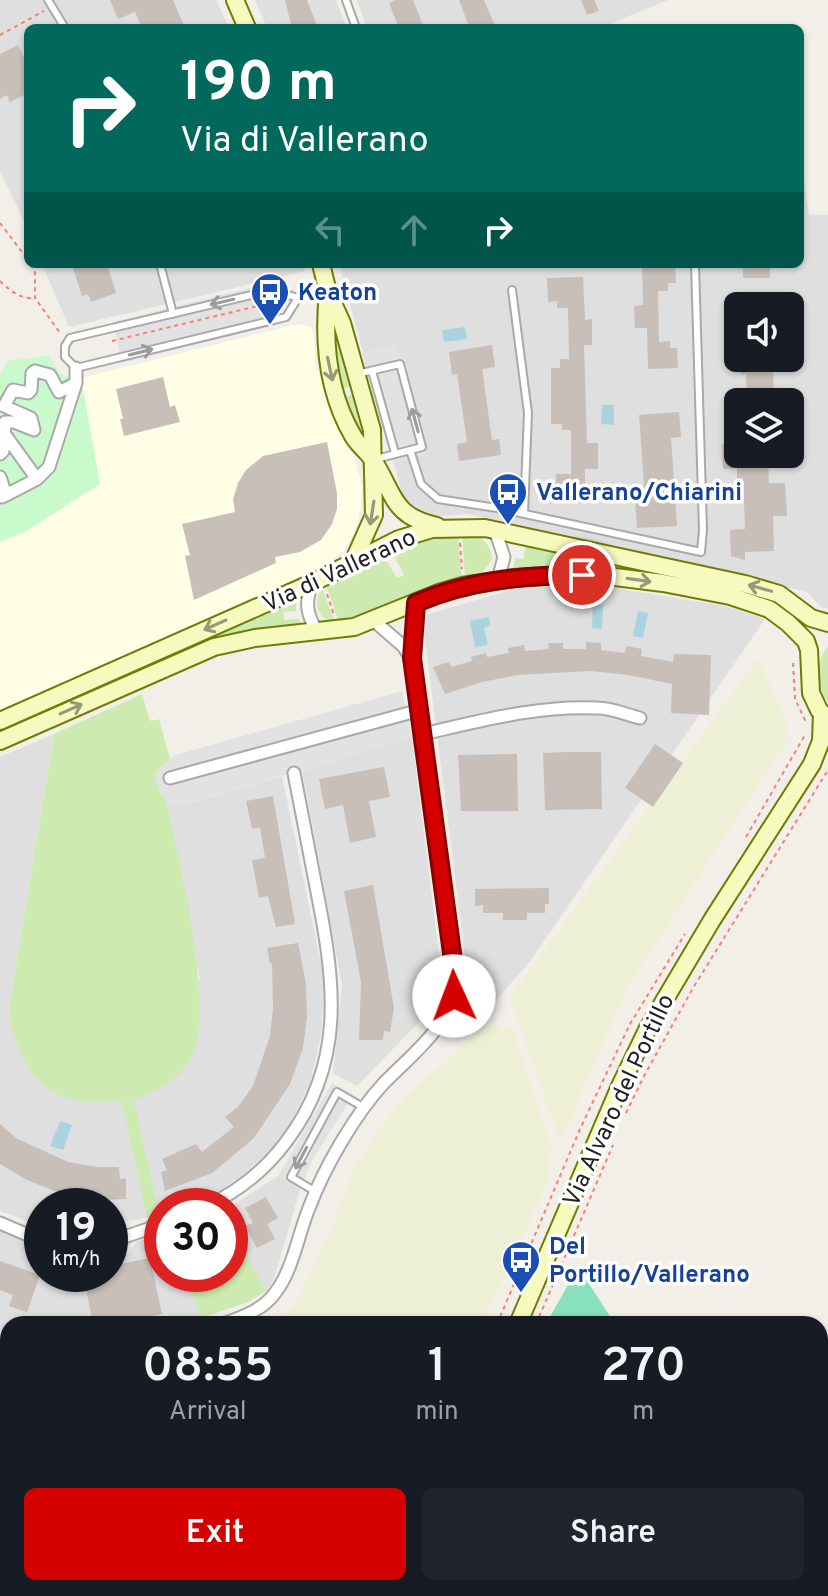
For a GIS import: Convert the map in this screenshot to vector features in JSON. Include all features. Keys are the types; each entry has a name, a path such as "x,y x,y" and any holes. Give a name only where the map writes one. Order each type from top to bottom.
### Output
{"street":[{"path":"235,0 245,24"},
{"path":"322,268 328,292 364,373 372,430 374,515 352,562"},
{"path":"328,292 326,336 329,366 336,397 353,436 373,460 392,499 402,512 415,520 443,528"},
{"path":"0,477 3,497 37,479 49,467 76,383 76,368"},
{"path":"0,454 6,436 5,422 34,430 31,418 4,406 13,390 28,393 35,371 50,375 59,392 76,383"},
{"path":"6,436 37,479"},
{"name":"Via di Vallerano","path":"0,721 317,580 399,539 443,528 470,526 495,530 758,587 779,594 811,618 828,623"},
{"path":"495,530 504,557 498,580"},
{"name":"Via di Vallerano","path":"0,741 202,651 255,638 340,630 455,588 498,580 564,575 624,578 730,596 769,609 806,641 811,693 825,716"},
{"path":"317,580 307,599 307,609 318,632"},
{"path":"242,1316 256,1310 275,1293 284,1278 316,1192 363,1107 439,1026 449,1012 455,990 412,658 416,603"},
{"path":"373,620 412,658"},
{"path":"809,659 828,631"},
{"path":"423,734 555,708 601,708 640,718"},
{"path":"170,778 420,710"},
{"name":"Via Alvaro del Portillo","path":"820,767 825,716"},
{"name":"Via Alvaro del Portillo","path":"521,1316 648,1028 712,920 820,767 828,749"},
{"path":"239,1188 257,1174 282,1147 302,1117 322,1077 332,1018 329,954 294,773"},
{"path":"0,1223 24,1233"}],"lane":[{"path":"346,0 355,24"},
{"path":"51,2 63,24"},
{"path":"161,268 173,314"},
{"path":"410,450 421,484 434,497 701,552 703,530 695,268"},
{"path":"298,298 286,317 76,368 65,357 70,338 272,290 298,298 328,292"},
{"path":"512,290 528,413 524,514"},
{"path":"326,336 332,330 344,330"},
{"path":"373,460 422,447 400,364 364,373 395,453"},
{"path":"353,436 365,436 372,430"},
{"path":"316,1192 291,1177 337,1092 363,1107"},
{"path":"302,1117 319,1126"}],"path":[{"path":"0,35 51,2"},
{"path":"0,223 24,255"},
{"path":"33,268 35,298 67,342"},
{"path":"0,281 14,293 35,298"},
{"path":"116,358 112,341 282,300"},
{"path":"460,533 462,578"},
{"path":"317,580 340,630"},
{"path":"623,1120 693,988 820,767"},
{"path":"539,1316 614,1143"}],"shaded area":[{"path":"0,0 216,0 227,24 24,24 24,222 0,171"},
{"path":"255,0 336,0 345,24 265,24"},
{"path":"357,0 668,0 610,24 366,24"},
{"path":"804,180 809,214 828,215 828,608 822,608 807,592 468,514 421,517 403,497 340,268 804,268"},
{"path":"44,268 304,268 305,271 69,327"},
{"path":"273,282 283,323 122,363 113,322"},
{"path":"298,324 310,327 314,333 316,367 356,462 362,487 355,532 344,550 324,566 0,710 0,542 25,532 81,378"},
{"path":"397,344 426,454 393,463 362,353"},
{"path":"601,586 721,605 765,619 531,960 498,998 458,1036 452,1033 462,1015 467,996 465,956 422,616 518,588"},
{"path":"758,658 787,722 785,744 628,986 560,1142 510,997"},
{"path":"402,691 412,737 182,805 166,799 159,791 155,776 160,767 176,755"},
{"path":"54,734 9,1010 200,980 166,799 183,805 282,776 323,973 321,1035 311,1080 294,1117 271,1150 224,1188 144,1188 144,1218 137,1220 128,1221 128,1188 24,1188 24,1220 0,1211 0,757"},
{"path":"412,737 443,986 434,1007 357,1086 333,1073 342,985 302,770"},
{"path":"496,1025 514,1030 551,1147 547,1185 486,1316 284,1316 300,1296 354,1168 377,1132 404,1098 484,1026"},
{"path":"332,1083 353,1095 312,1161 300,1190 278,1176"},
{"path":"278,1176 300,1190 274,1279 266,1291 248,1302 206,1316 0,1316 0,1229 24,1240 24,1292 128,1292 128,1253 136,1242 144,1239 144,1292 248,1292 248,1195"}],"green space":[{"path":"336,335 354,385 342,389 334,337"},
{"path":"50,355 61,373 70,378 81,378 100,484 25,532 0,542 0,375 8,361"},
{"path":"355,394 364,427 359,430 345,397"},
{"path":"462,533 479,537 489,548 492,560 480,575 465,577"},
{"path":"458,534 462,578 339,622 326,585 383,555 397,578 404,575 391,550 427,538"},
{"path":"526,544 654,572 574,567 513,570 515,558 523,559"},
{"path":"322,588 335,622 324,618 318,610"},
{"path":"296,598 296,611 283,612 284,620 299,619 302,625 251,630 201,642"},
{"path":"828,646 828,703 821,689 819,667"},
{"path":"142,694 150,721 159,719 170,759 160,767 159,791 166,799 186,893 200,1003 198,1033 187,1065 167,1084 134,1100 153,1188 144,1188 144,1204 122,1102 90,1102 59,1095 48,1089 30,1070 18,1046 9,1010 54,734"},
{"path":"248,1258 266,1291 248,1302 200,1316 192,1292 248,1292"},
{"path":"578,1267 610,1316 550,1316"}],"water":[{"path":"465,327 467,339 444,342 442,330"},
{"path":"602,405 614,405 614,425 601,424"},
{"path":"593,604 603,605 602,629 592,628"},
{"path":"638,611 648,613 643,638 633,636"},
{"path":"489,617 490,626 484,628 488,645 475,647 470,621"},
{"path":"60,1121 72,1125 63,1150 50,1146"}],"building":[{"path":"110,0 173,0 183,24 140,24 135,12 118,19"},
{"path":"285,0 307,0 316,24 291,24"},
{"path":"413,0 422,24 397,24 389,3"},
{"path":"459,0 484,0 494,24 468,24"},
{"path":"581,0 594,0 599,11 587,15"},
{"path":"18,45 24,58 24,95 10,102 7,95 0,99 0,54"},
{"path":"73,268 108,268 116,293 91,302 88,294 82,296"},
{"path":"642,268 675,268 676,283 668,283 668,291 658,291 659,342 670,341 670,348 677,348 678,368 648,369 647,328 635,328 634,306 643,305"},
{"path":"743,268 770,268 770,278 743,278"},
{"path":"583,277 585,320 592,319 592,345 584,345 587,443 598,443 598,469 585,469 585,503 551,503 551,483 556,482 556,474 571,474 571,430 562,430 562,424 551,424 551,368 560,368 560,359 569,359 568,308 557,308 557,301 548,302 547,278"},
{"path":"492,345 495,367 482,369 492,440 499,439 501,455 459,461 457,444 467,442 457,374 452,375 449,352"},
{"path":"773,372 774,388 746,388 746,374 741,374"},
{"path":"163,377 170,407 175,405 180,422 124,436 116,389"},
{"path":"679,412 681,437 671,438 677,526 637,528 635,499 645,498 639,415"},
{"path":"327,442 337,509 332,524 321,540 300,552 275,557 276,563 194,600 185,556 190,555 182,524 235,512 233,499 238,483 246,470 263,456"},
{"path":"722,444 724,468 737,468 723,469"},
{"path":"737,468 768,468 769,483 785,483 787,516 773,516 774,551 745,552 745,560 731,556 730,530 745,529 743,478 737,478"},
{"path":"586,642 601,643 601,650 625,653 626,646 642,649 641,656 673,662 674,654 711,655 709,715 671,713 672,684 628,675 591,671 517,675 445,694 433,667 449,662 451,667 486,653 487,657 509,653 508,648 524,645 525,651 549,649 548,643 563,643 563,649 586,649"},
{"path":"655,744 683,763 653,807 625,788"},
{"path":"601,752 602,809 545,810 543,753"},
{"path":"517,754 518,811 461,811 458,755"},
{"path":"384,767 390,797 369,801 376,837 350,843 343,805 325,809 319,779"},
{"path":"273,796 295,924 276,927 268,896 259,898 252,860 265,858 260,827 252,829 246,801"},
{"path":"373,885 394,1008 390,1032 384,1031 383,1040 359,1040 361,982 344,891"},
{"path":"549,888 549,904 545,904 545,913 527,913 527,920 503,920 503,913 483,913 483,905 475,906 475,889"},
{"path":"298,943 306,984 307,1017 303,1048 290,1084 254,1138 212,1173 173,1188 164,1188 161,1172 167,1170 162,1159 196,1144 202,1152 234,1127 225,1117 238,1107 253,1086 270,1036 273,1008 272,963 267,948"},
{"path":"0,1124 16,1138 68,1162 119,1167 120,1179 126,1178 126,1188 47,1188 0,1164"},
{"path":"266,1197 278,1218 267,1224 275,1239 257,1248 248,1232 248,1225 253,1223 248,1206"},
{"path":"144,1259 144,1292 157,1292 162,1314 91,1316 87,1292 128,1292 128,1262"},
{"path":"0,1261 24,1269 24,1292 34,1292 27,1312 9,1306 13,1295 0,1290"}],"place":[{"name":"Keaton","path":"270,326"},
{"name":"Vallerano/Chiarini","path":"508,526"},
{"name":"Del Portillo/Vallerano","path":"521,1294"}],"route":[{"path":"454,996 455,975 412,658 416,603 441,592 473,584 527,577 582,575"}]}
